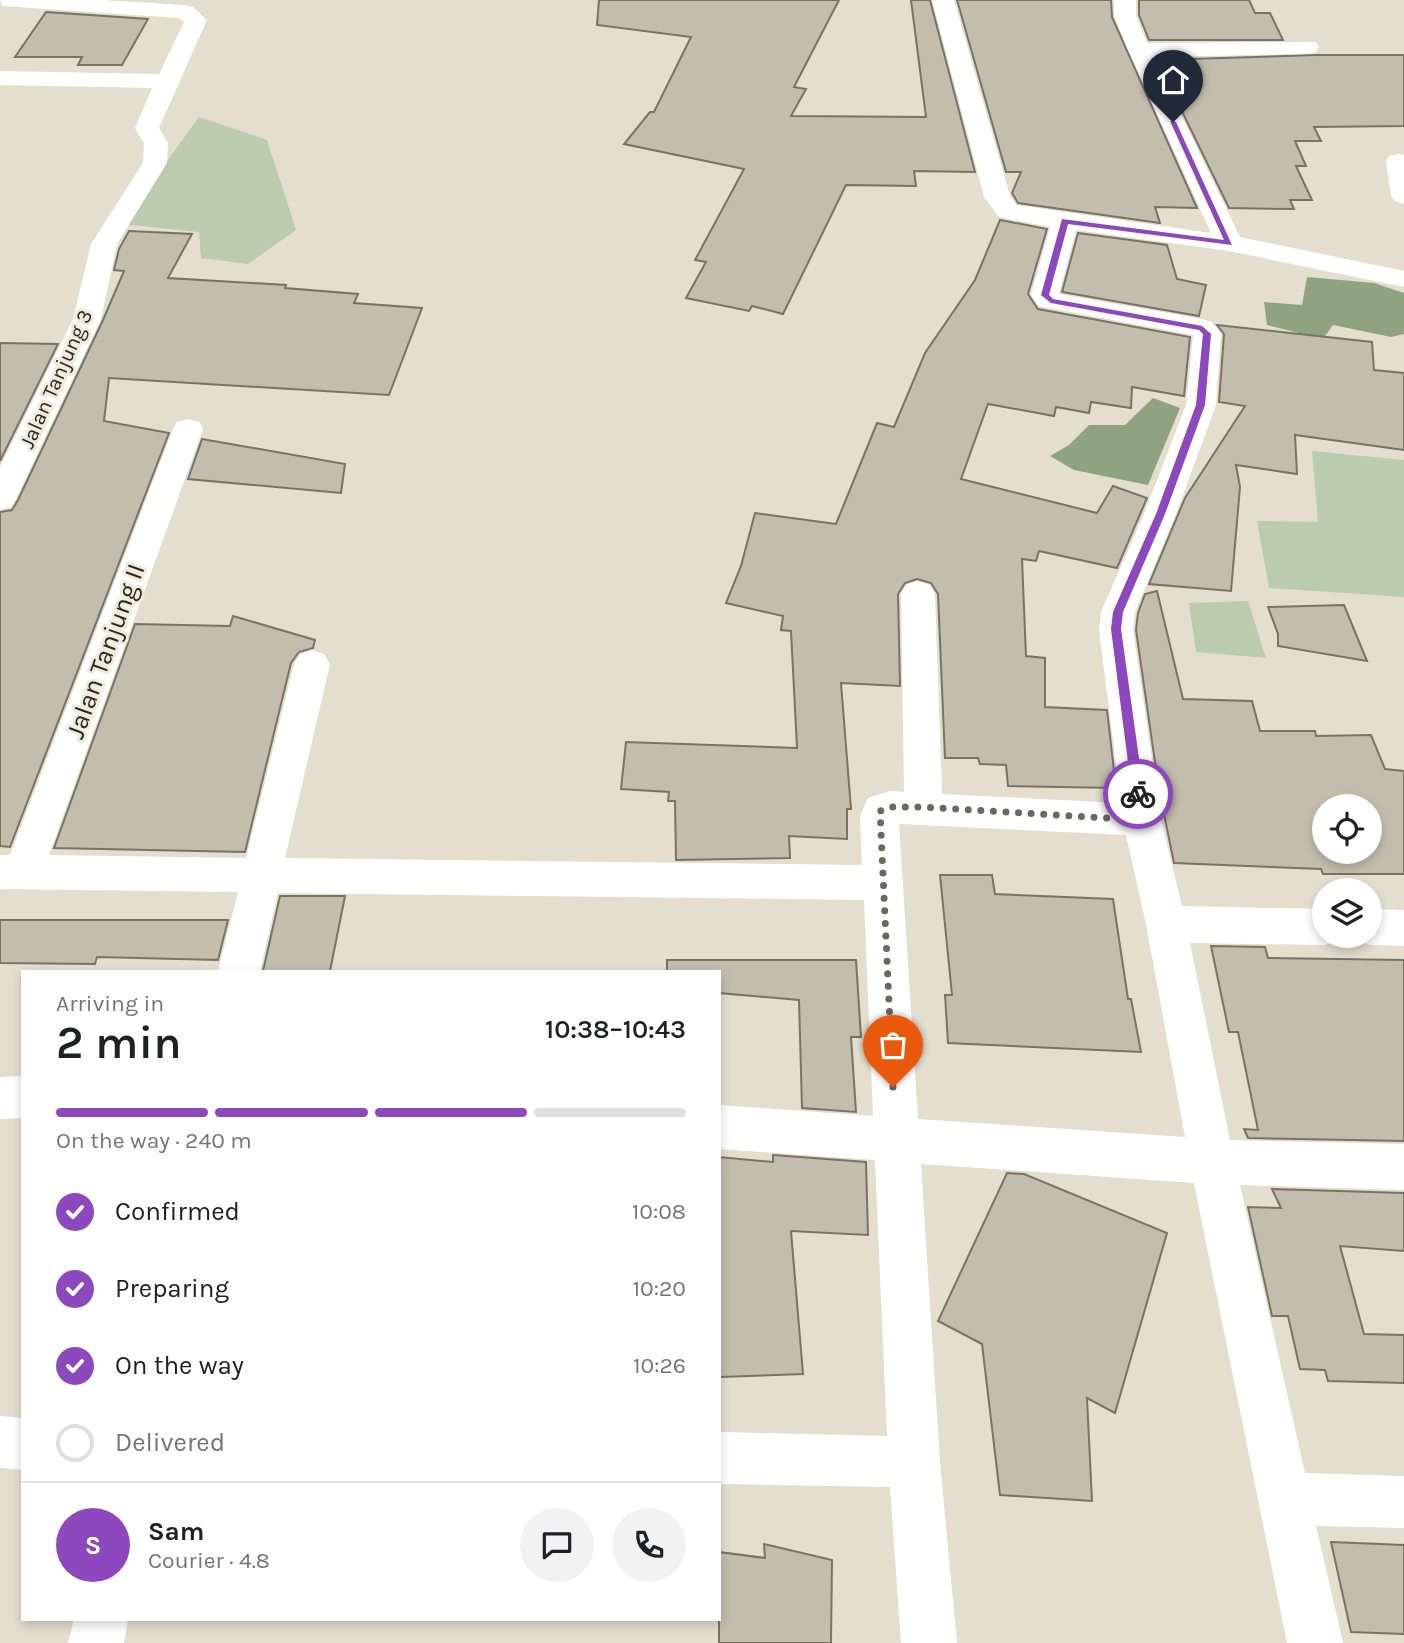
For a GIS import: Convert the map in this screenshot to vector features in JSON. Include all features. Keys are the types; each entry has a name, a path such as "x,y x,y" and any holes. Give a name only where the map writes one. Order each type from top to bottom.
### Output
{"street":[{"path":"943,0 1000,204 1016,214 1229,243 1404,279"},
{"path":"1125,0 1125,16 1139,50 1229,243"},
{"name":"Jalan Tanjung 3","path":"0,499 88,319 104,244 155,163 156,143 147,128 166,81 196,20 185,12 1,1"},
{"path":"1139,50 1308,47"},
{"path":"0,78 166,81"},
{"path":"1398,162 1404,196"},
{"path":"1065,221 1045,295 1048,300 1202,328 1207,334 1201,405 1160,514 1118,612 1116,629 1142,820 1315,1643"},
{"name":"Jalan Tanjung II","path":"11,872 188,429"},
{"path":"918,594 923,807"},
{"path":"239,970 312,664"},
{"path":"929,1643 914,1462 880,811 890,807 923,807 1142,820"},
{"path":"11,872 882,883"},
{"path":"1166,924 1312,927"},
{"path":"1382,928 1404,928"},
{"path":"0,1098 21,1097"},
{"path":"721,1127 1212,1162 1404,1167"},
{"path":"0,1442 21,1444"},
{"path":"721,1458 914,1462"},
{"path":"1283,1499 1404,1502"},
{"path":"96,1643 102,1621"}],"green space":[{"path":"199,117 267,140 296,230 248,264 201,258 199,232 121,224"},
{"path":"1307,277 1374,283 1404,293 1404,334 1391,337 1333,325 1323,339 1267,325 1264,302 1302,305"},
{"path":"1153,398 1180,408 1148,485 1074,470 1050,456 1069,445 1089,425 1125,425"},
{"path":"1312,451 1404,460 1404,597 1269,588 1257,521 1318,522"},
{"path":"1248,601 1266,658 1196,652 1189,603"}],"building":[{"path":"599,0 839,0 794,87 806,89 791,116 926,117 911,0 930,0 975,172 914,171 916,186 846,185 783,314 752,306 749,311 686,298 706,262 695,260 744,169 624,144 650,112 654,112 691,37 597,25"},
{"path":"957,0 1111,0 1112,17 1197,208 1155,207 1160,223 1018,203 1012,193 1021,172 1006,172"},
{"path":"1139,0 1249,0 1255,13 1270,13 1283,40 1149,40 1139,15"},
{"path":"46,12 148,19 122,65 78,65 82,57 15,57"},
{"path":"1404,55 1404,126 1314,127 1321,141 1295,141 1306,166 1296,166 1312,200 1290,200 1294,209 1229,208 1157,60"},
{"path":"1000,220 1047,229 1028,294 1038,309 1190,337 1184,396 1132,387 1131,408 1091,402 1089,413 1056,407 1054,416 988,404 961,479 1097,513 1113,486 1147,498 1117,568 1039,551 1036,561 1022,559 1026,656 1045,658 1045,707 1107,710 1116,788 1008,786 1006,765 980,764 978,758 945,758 938,594 931,583 917,579 905,583 898,594 900,686 841,683 851,809 847,809 847,839 789,836 790,858 676,860 675,801 668,801 669,792 621,789 626,742 797,748 791,631 781,630 783,616 726,603 741,566 755,513 836,524 877,423 894,427 925,353 975,280"},
{"path":"129,231 192,234 168,278 286,285 285,288 358,294 354,303 422,308 389,395 109,378 104,421 169,433 10,847 0,846 0,512 12,510 18,500 103,320 124,271 114,270 119,249"},
{"path":"1078,233 1167,245 1177,279 1206,285 1199,316 1062,292"},
{"path":"1217,325 1372,342 1374,370 1404,373 1404,450 1295,435 1297,474 1236,465 1240,487 1231,591 1149,584 1185,498 1245,406 1219,402 1224,334"},
{"path":"0,343 58,344 0,461"},
{"path":"202,439 345,464 341,493 188,479"},
{"path":"1157,591 1183,699 1252,701 1260,731 1315,731 1316,736 1371,735 1385,769 1404,771 1404,874 1323,874 1321,869 1174,863 1159,790 1136,630 1138,613 1145,594"},
{"path":"1344,605 1367,661 1278,646 1278,634 1268,607"},
{"path":"233,616 315,640 313,648 299,652 291,663 245,852 54,848 135,624 230,626"},
{"path":"940,875 992,875 995,894 1113,899 1128,999 1131,999 1141,1052 948,1043 945,995 952,995"},
{"path":"280,896 345,896 330,970 263,970"},
{"path":"0,920 228,920 218,960 97,957 95,964 0,963"},
{"path":"1211,946 1265,947 1268,958 1404,960 1404,1141 1248,1138 1244,1129 1258,1130 1238,1032 1229,1032"},
{"path":"667,960 856,960 861,1037 851,1037 856,1112 802,1108 799,1000 721,993 721,970 667,970"},
{"path":"773,1155 866,1162 868,1235 791,1231 803,1374 721,1377 721,1157 773,1162"},
{"path":"1007,1173 1024,1174 1167,1233 1115,1413 1087,1398 1092,1501 1000,1495 982,1344 938,1321"},
{"path":"1272,1189 1404,1193 1404,1251 1340,1246 1364,1334 1404,1335 1404,1383 1328,1381 1325,1370 1300,1369 1288,1316 1272,1316 1248,1207 1281,1208"},
{"path":"1331,1542 1404,1545 1404,1634 1351,1632"},
{"path":"764,1544 832,1560 831,1643 719,1643 721,1552 765,1558"}],"way so far":[{"path":"893,1087 880,811 886,807 923,807 1142,820 1138,794"}],"route":[{"path":"1138,794 1116,629 1118,612 1160,514 1201,405 1207,334 1202,328 1051,301 1045,298 1045,295 1065,221 1229,243 1173,122"}]}
